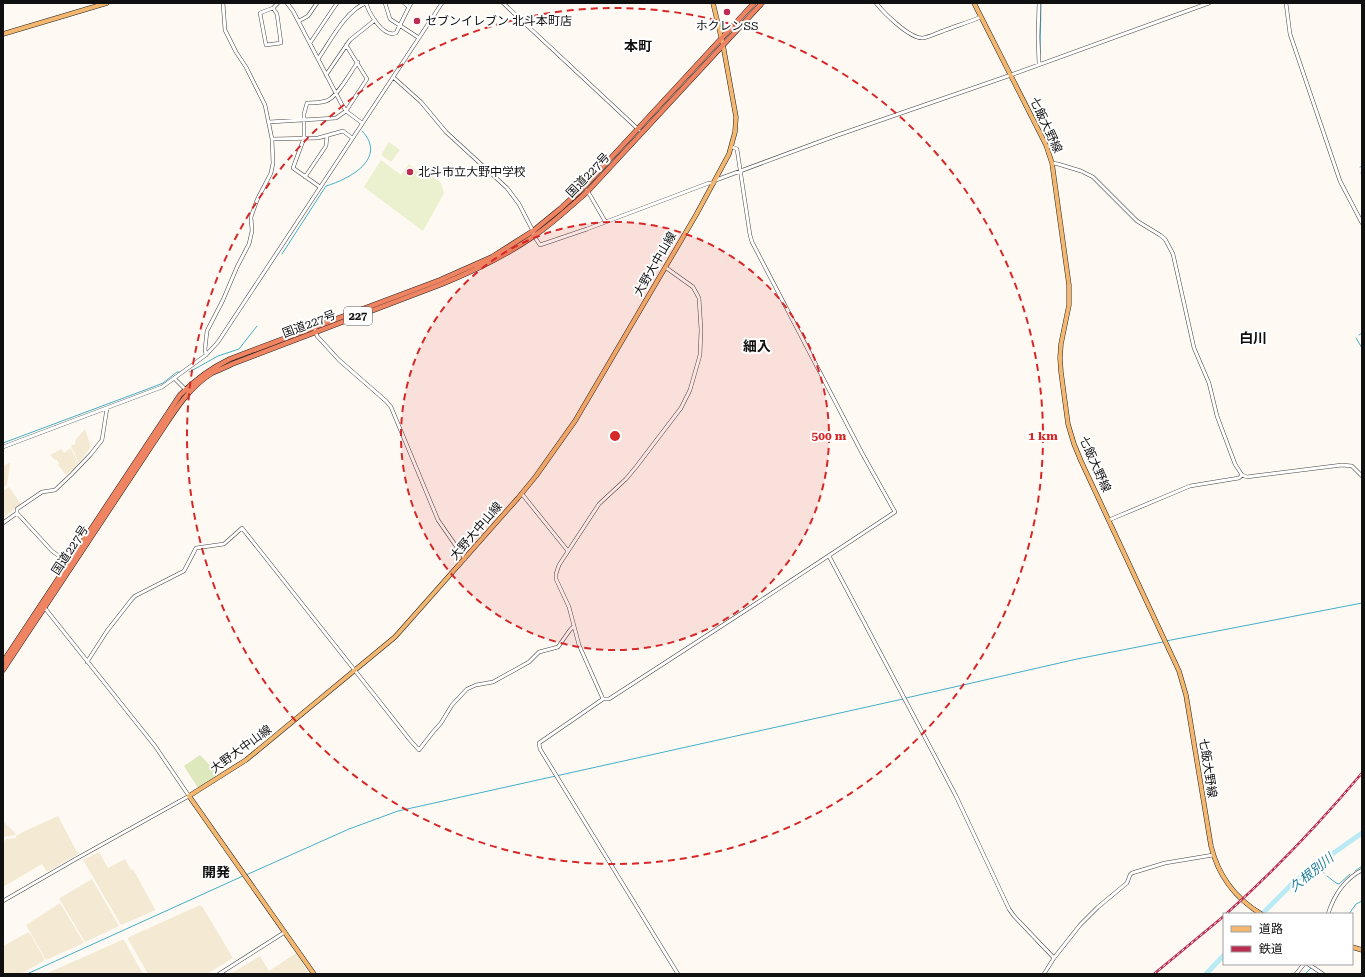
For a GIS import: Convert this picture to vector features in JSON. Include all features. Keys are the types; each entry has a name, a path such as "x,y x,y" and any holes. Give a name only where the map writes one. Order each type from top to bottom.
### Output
{"highway":[{"name":"国道227号","path":"640,131 754,3"},
{"name":"国道227号","path":"4,668 70,564 187,392 212,374 232,364 314,330 442,284 475,270 561,215 762,3"},
{"name":"国道227号","path":"3,662 43,606"}],"main road":[{"path":"3,34 107,3"},
{"name":"大野大中山線","path":"190,796 246,760 356,671 395,637 522,494 541,470 575,421 725,164 732,147 736,132 736,116 722,38 713,3"},
{"name":"七飯大野線","path":"974,3 1046,145 1052,164 1069,285 1069,305 1061,344 1060,358 1068,424 1074,444 1179,671 1186,695 1208,831 1217,866 1228,884 1238,896 1260,913"},
{"path":"190,796 314,974"},
{"path":"1353,947 1362,950"}],"street":[{"path":"206,355 205,349 207,331 249,244 252,231 251,217 273,169 272,138 269,122 261,96 225,30 223,3"},
{"path":"273,8 277,14 281,43 266,45 260,13 273,8 278,3"},
{"path":"287,3 293,10 346,111 362,123"},
{"path":"299,21 308,16 317,3"},
{"path":"310,43 337,3"},
{"path":"318,59 347,17 362,5 366,3 379,27 387,33 393,34 400,26 411,3"},
{"path":"385,3 390,19 419,38"},
{"path":"404,3 409,7"},
{"path":"3,447 162,387 176,379 206,355 218,342 442,3"},
{"path":"503,3 640,131"},
{"path":"876,3 903,28 913,35 923,38 982,17"},
{"path":"1039,3 1039,64"},
{"path":"393,77 421,102 446,132 507,188 519,204 540,245 835,136 1011,75 1209,3"},
{"path":"1286,3 1290,34 1340,181 1362,223"},
{"path":"326,75 350,40 375,20"},
{"path":"269,122 336,118 346,111 367,79 358,62 346,45"},
{"path":"320,187 293,168 304,138 307,103 327,101 336,93 358,62"},
{"path":"272,138 318,138 343,131 352,138"},
{"path":"305,177 326,146 327,136"},
{"path":"678,974 556,776 540,749 539,743 603,699 609,699 895,512 862,453 752,242 737,149 732,147"},
{"path":"1052,164 1058,164 1081,171 1093,177 1137,221 1160,235 1168,244 1173,254 1194,348 1209,383 1218,416 1235,464 1242,475 1247,477 1342,465 1352,466 1362,476"},
{"path":"586,189 605,221"},
{"path":"603,699 579,645 568,607 556,579 556,574 559,565 599,504 626,479 636,467 681,408 690,390 700,355 701,330 699,298 693,287 665,267"},
{"path":"314,330 317,336 339,360 388,403 438,520 465,558"},
{"path":"176,379 187,392"},
{"path":"3,523 17,513 17,509 42,492 55,490 91,454 102,440 107,408"},
{"path":"1109,520 1185,488 1239,478 1242,475"},
{"path":"522,494 568,551"},
{"path":"17,513 52,551 70,564"},
{"path":"87,662 107,631 135,596 184,571 196,548 224,544 242,528 419,750 441,723 452,705 466,690 476,685 493,682 529,662 539,652 558,647 573,627"},
{"path":"829,556 902,697 956,796 1009,909 1054,958"},
{"path":"3,902 94,849 190,796 155,746 43,606"},
{"path":"1044,974 1054,958 1091,913 1127,883 1132,873 1165,863 1213,855"},
{"path":"1328,913 1341,887 1362,870"},
{"path":"219,974 285,932"},
{"path":"1296,974 1303,965"},
{"path":"1310,965 1323,974"}],"shaded area":[{"path":"85,429 91,447 79,463 71,446 75,444 76,439"},
{"path":"71,448 78,463 74,469 66,475 58,465 59,463 56,459 55,460 50,455 61,449 64,453"},
{"path":"3,462 4,465 10,463 7,485 3,487"},
{"path":"9,487 21,504 3,518 3,491"},
{"path":"58,816 78,854 47,872 42,864 3,887 3,841 6,839 16,838 16,836"},
{"path":"3,821 16,834 15,835 3,837"},
{"path":"99,852 108,868 125,859 131,870 133,869 155,909 154,911 121,925 83,860"},
{"path":"92,879 119,926 85,942 60,898"},
{"path":"60,903 84,943 46,960 26,925"},
{"path":"200,905 233,958 207,974 148,974 128,939 129,937"},
{"path":"29,932 45,960 21,974 3,974 3,946"},
{"path":"124,940 143,974 45,974"},
{"path":"296,953 308,972 305,974 230,974 260,956 269,971"}],"green space":[{"path":"389,142 400,150 391,162 381,155"},
{"path":"381,160 401,175 409,164 423,176 431,175 441,183 444,193 423,231 364,187"},
{"path":"200,755 218,774 198,788 184,766"}],"waterway":[{"path":"1040,54 1041,3"},
{"path":"282,254 326,186 336,183 355,173 363,166 371,150 369,141 362,131"},
{"path":"189,372 218,356 239,349 257,326"},
{"path":"1356,338 1362,348"},
{"path":"3,443 163,383 177,372 180,372"},
{"path":"1166,641 1362,603"},
{"path":"906,698 1077,659 1163,642"},
{"path":"246,875 349,829 398,811 903,699"},
{"name":"久根別川","path":"1263,913 1293,883 1362,833"},
{"path":"1316,865 1320,867 1324,873"},
{"path":"1355,871 1362,866"},
{"path":"1327,876 1339,884 1350,874"},
{"path":"27,974 243,876"},
{"path":"1350,913 1356,904 1362,901"},
{"name":"久根別川","path":"1206,974 1223,956"},
{"path":"1305,974 1311,968"}],"railway":[{"path":"1227,913 1297,846 1362,773"},
{"path":"1154,974 1223,917"}],"place":[{"name":"ホクレンSS","path":"727,12"},
{"name":"セブンイレブン 北斗本町店","path":"417,21"},
{"name":"北斗市立大野中学校","path":"410,172"}],"district":[{"name":"本町","path":"638,46"},
{"name":"白川","path":"1253,338"},
{"name":"細入","path":"757,346"},
{"name":"開発","path":"216,872"}]}
